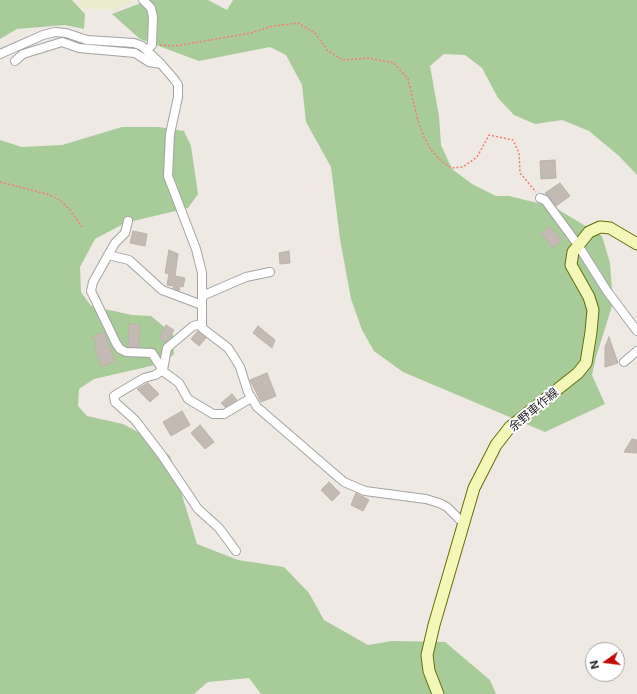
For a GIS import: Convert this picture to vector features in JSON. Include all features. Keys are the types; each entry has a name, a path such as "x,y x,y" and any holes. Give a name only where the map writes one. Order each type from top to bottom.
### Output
{"main road":[{"name":"余野車作線","path":"438,694 429,671 427,655 434,625 474,488 496,445 510,428 578,373 586,363 592,332 593,310 589,297 571,265 573,252 589,232 600,228 610,228 637,244"}],"street":[{"path":"143,0 151,8 153,17 149,48"},
{"path":"0,54 43,35 55,32 66,33 87,40 134,43 149,48 178,85 178,94 170,134 168,176 196,249 202,273 202,328 228,348 240,367 251,398 257,407 349,484 365,491 439,502 447,507 464,524"},
{"path":"15,61 23,54 62,42 79,48 135,53 148,62 161,64"},
{"path":"540,198 545,200 578,245 607,291 637,331"},
{"path":"128,221 126,233 115,243 93,282 91,291 120,349 126,352 152,353 163,370 179,383 184,393 193,404 213,414 224,414 251,398"},
{"path":"108,255 129,260 162,290 202,304"},
{"path":"202,296 246,278 270,272"},
{"path":"201,324 193,326 167,348 163,370 155,375 144,378 114,396 115,402 135,420 161,454 198,509 219,528 236,551"},
{"path":"624,362 637,351"}],"path":[{"path":"149,48 175,46 251,33 286,23 298,23 315,33 328,51 343,60 368,58 394,64 408,79 418,121 431,150 441,161 452,168 463,167 477,157 489,135 513,140 519,153 520,173 540,198"},
{"path":"0,182 50,195 70,210 82,227"}],"green space":[{"path":"0,0 72,0 85,14 84,29 65,25 17,29 0,39"},
{"path":"77,0 130,0 132,3 117,10 84,9"},
{"path":"149,0 208,0 227,10 233,0 637,0 637,175 619,156 589,131 562,120 535,124 514,115 498,98 482,68 465,55 444,54 430,66 439,116 441,145 452,169 472,184 496,196 509,196 554,207 602,236 610,263 613,303 592,375 605,404 545,432 403,372 374,351 362,330 351,299 340,239 331,167 306,122 302,85 286,55 270,47 199,61 140,39 112,14"},
{"path":"122,127 159,127 184,131 191,146 198,194 188,208 125,223 95,239 80,267 81,292 91,306 132,315 151,316 173,334 174,354 164,363 94,379 79,389 78,406 87,416 123,424 149,438 170,456 197,544 238,560 284,567 309,593 324,620 368,645 392,641 445,642 490,680 496,694 261,694 249,678 208,682 194,694 0,694 0,140 22,147 62,145"}],"building":[{"path":"555,160 556,178 541,179 540,161"},
{"path":"560,183 570,196 556,206 545,193"},
{"path":"550,227 562,239 553,248 541,233"},
{"path":"133,231 147,234 145,246 130,243"},
{"path":"169,250 178,254 175,276 185,278 183,287 180,286 179,291 173,288 174,286 167,285 169,274 165,273"},
{"path":"289,251 290,263 280,264 279,253"},
{"path":"129,324 140,325 139,347 128,347"},
{"path":"166,325 174,330 166,342 159,338"},
{"path":"258,326 275,340 272,348 253,333"},
{"path":"198,331 206,338 199,346 191,339"},
{"path":"104,332 115,361 102,367 94,348 97,346 93,336"},
{"path":"609,337 618,363 605,367 605,347"},
{"path":"267,373 276,396 261,402 250,380"},
{"path":"148,383 159,394 150,402 137,389"},
{"path":"232,394 237,400 225,407 221,403"},
{"path":"182,411 190,425 171,436 163,422"},
{"path":"200,425 214,442 205,449 191,433"},
{"path":"632,439 637,440 637,453 624,452"},
{"path":"329,482 340,493 332,501 321,490"},
{"path":"356,493 369,500 363,511 351,505"}]}
